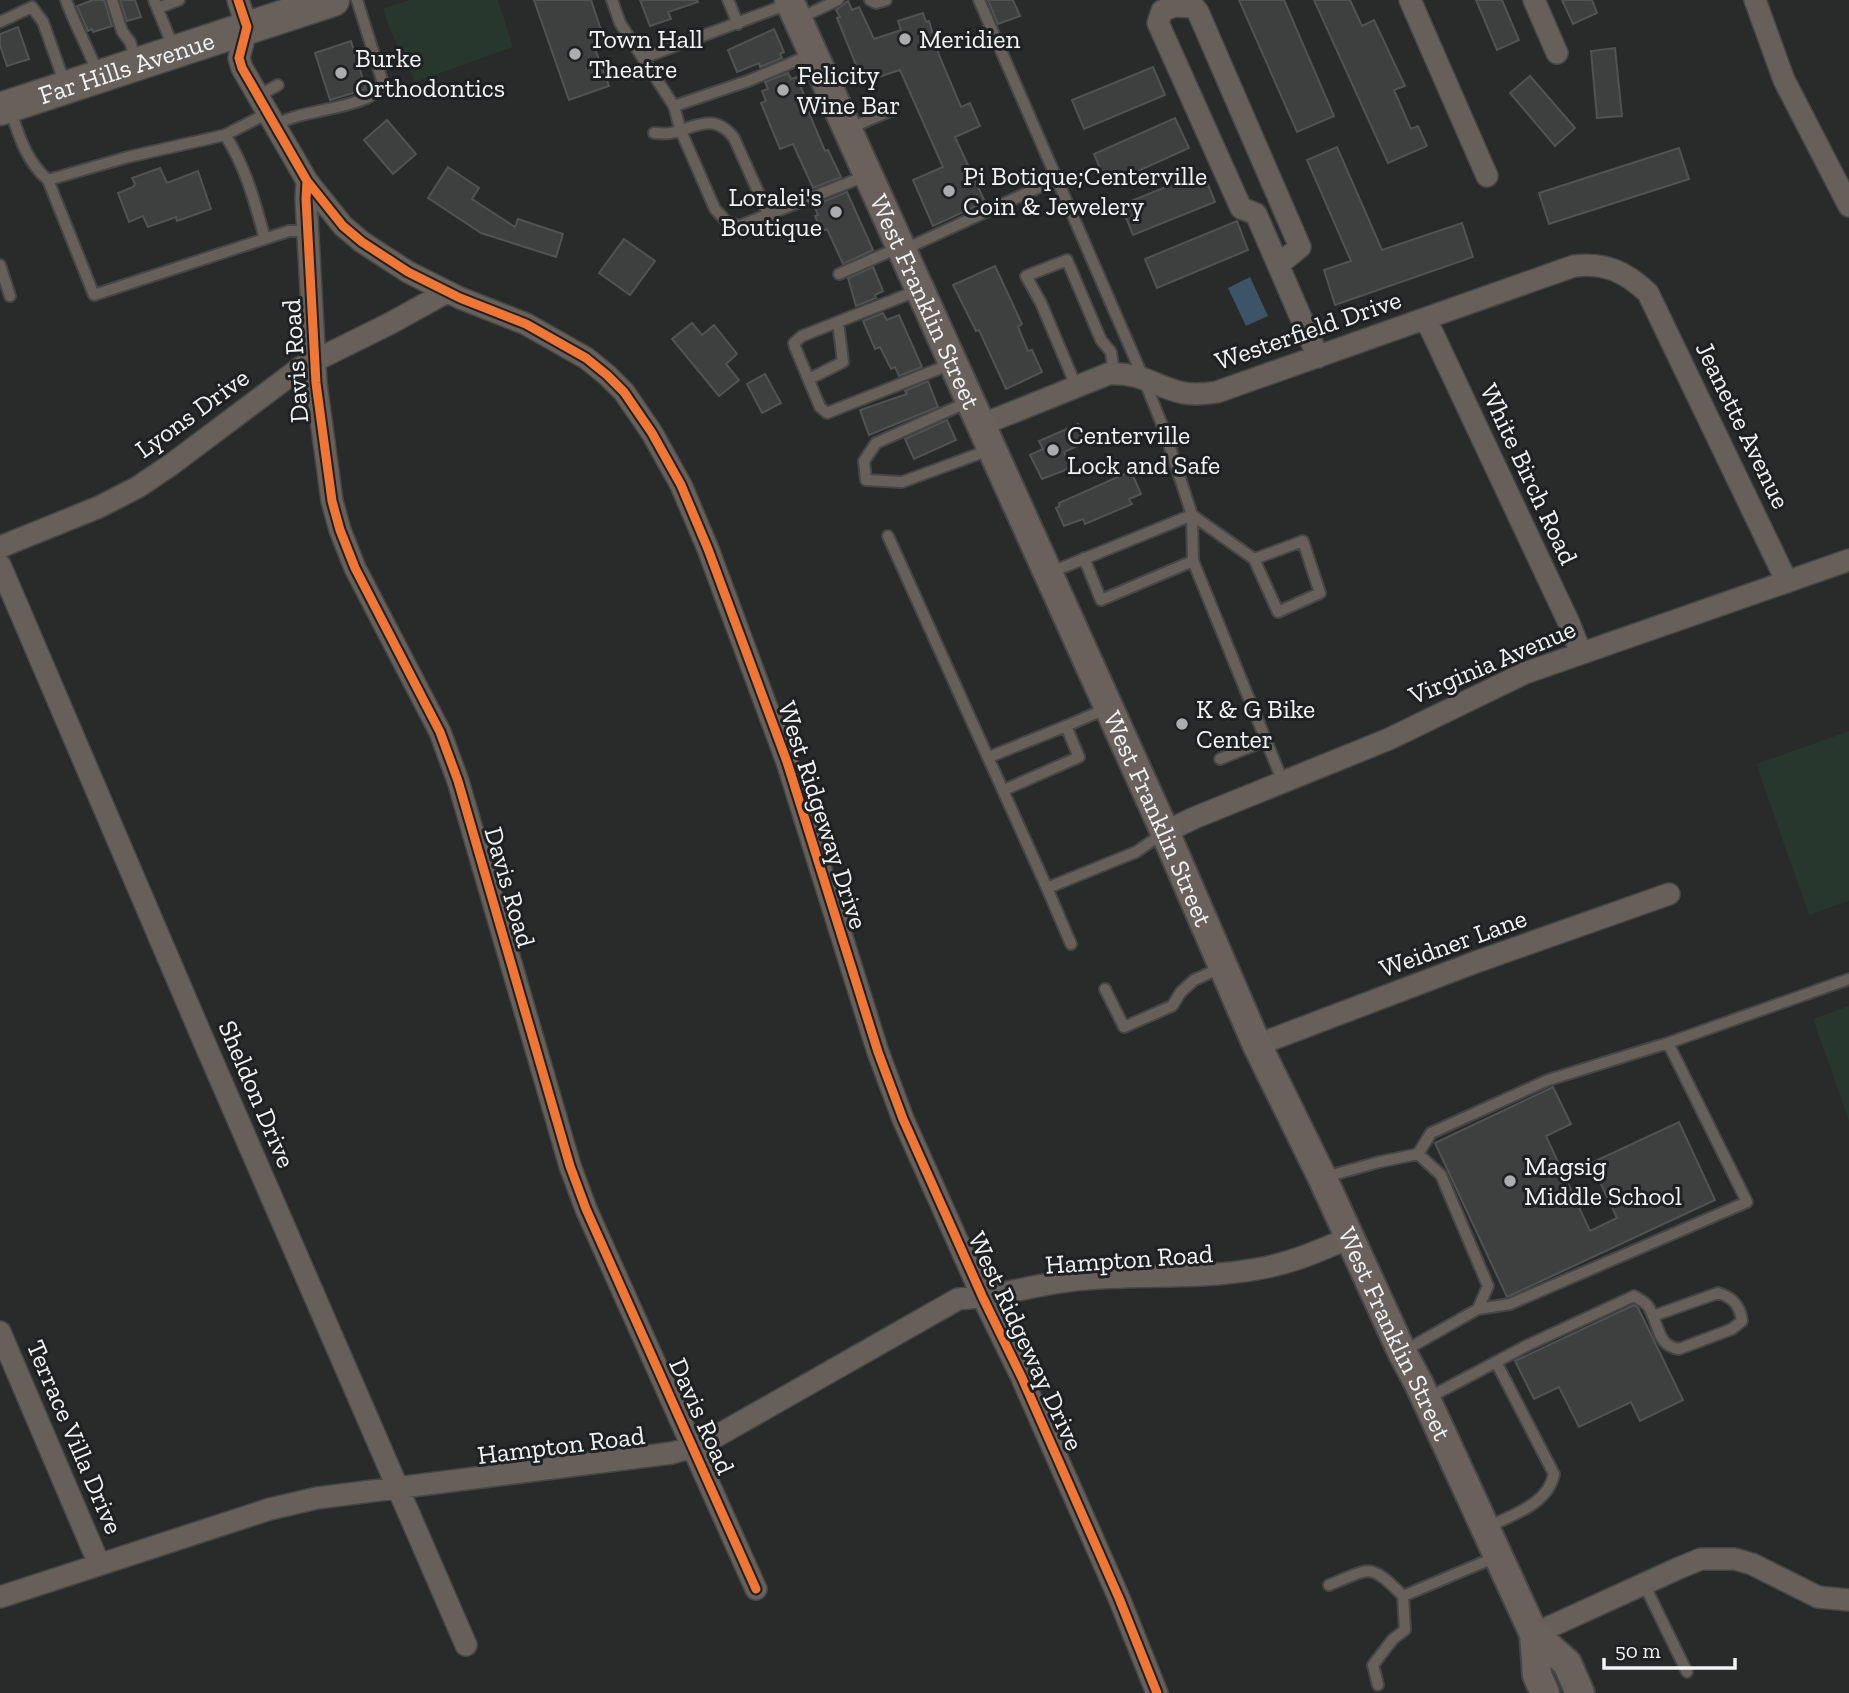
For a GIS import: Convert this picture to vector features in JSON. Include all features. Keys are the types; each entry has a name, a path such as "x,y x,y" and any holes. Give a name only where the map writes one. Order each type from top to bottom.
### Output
{"main road":[{"name":"Far Hills Avenue","path":"4,108 175,52 242,14 314,3"},
{"name":"West Franklin Street","path":"793,7 1165,832 1257,1045 1322,1178 1534,1634 1536,1675 1545,1693"},
{"name":"West Franklin Street","path":"1534,1634 1567,1663 1580,1693"}],"street":[{"path":"1410,0 1487,176"},
{"path":"1534,0 1557,53"},
{"path":"1755,0 1784,80 1849,206"},
{"path":"1278,265 1300,247 1198,12 1194,7 1174,6 1162,11 1158,23 1241,208 1256,214 1278,265 1318,357"},
{"name":"West Ridgeway Drive","path":"242,14 239,58 242,68 307,181 343,226 408,272 447,292 558,340 586,358 624,393 652,433 681,485 708,549 787,762 878,1052 903,1119 1119,1598 1157,1693"},
{"name":"Davis Road","path":"307,181 320,424 332,501 340,530 372,604 440,732 458,781 570,1166 586,1209 756,1588"},
{"name":"Westerfield Drive","path":"981,425 1076,386 1114,374 1143,377 1181,393 1197,395 1217,392 1574,266 1589,264 1620,272 1633,279 1648,293"},
{"name":"Lyons Drive","path":"0,547 99,507 138,487 300,368 447,292"},
{"name":"Jeanette Avenue","path":"1648,293 1787,582"},
{"name":"White Birch Road","path":"1426,319 1581,653"},
{"name":"Virginia Avenue","path":"1165,832 1389,739 1525,673 1849,560"},
{"name":"Sheldon Drive","path":"0,565 466,1645"},
{"name":"Weidner Lane","path":"1257,1045 1475,962 1669,894"},
{"name":"Hampton Road","path":"0,1597 270,1509 317,1498 672,1453 693,1447 958,1299 983,1298 1077,1279 1210,1274 1259,1269 1303,1257 1349,1238"},
{"name":"Terrace Villa Drive","path":"0,1332 99,1564"},
{"path":"1534,1634 1701,1559 1718,1557 1752,1564 1818,1597 1849,1600"}],"lane":[{"path":"66,0 99,77"},
{"path":"111,0 119,25 130,42 138,64"},
{"path":"175,52 156,4 179,0"},
{"path":"48,180 128,157 225,135 267,112 295,116 369,97 383,83 357,0"},
{"path":"612,0 620,23 674,106 680,129 715,209 727,222 739,226 868,175"},
{"path":"728,0 738,24"},
{"path":"643,58 793,7 838,0"},
{"path":"870,0 876,3 886,0"},
{"path":"979,0 1166,435 1192,515 1193,561 1283,782"},
{"path":"0,22 32,7 43,22 66,88"},
{"path":"674,106 748,81 814,53"},
{"path":"267,112 278,85"},
{"path":"4,108 26,155 37,171 48,180 94,295 265,239 289,232 308,231"},
{"path":"848,130 892,110"},
{"path":"654,133 671,133 714,124 727,130 734,138 769,216"},
{"path":"225,135 247,177 265,239"},
{"path":"839,274 1057,179"},
{"path":"1076,386 1041,303 1026,276 1067,260 1101,340 1111,352 1114,374"},
{"path":"0,265 10,296"},
{"path":"920,290 802,336 794,343 820,407 831,413 953,363"},
{"path":"809,379 843,362 838,322"},
{"path":"981,425 902,482 866,480 864,461 876,443 981,425"},
{"path":"1047,573 1192,515"},
{"path":"1192,515 1254,559 1278,612 1320,593 1303,541 1254,559"},
{"path":"888,536 1071,944"},
{"path":"1084,558 1101,600 1193,561"},
{"path":"989,757 1108,708"},
{"path":"1004,790 1079,757 1066,726"},
{"path":"1220,759 1267,740"},
{"path":"1047,888 1136,852 1165,832"},
{"path":"1105,989 1124,1027 1172,1006 1181,992 1194,980 1223,967"},
{"path":"1322,1178 1379,1161 1418,1154 1431,1133 1548,1080 1668,1043 1849,979"},
{"path":"1402,1352 1478,1309 1510,1304 1747,1202 1668,1043"},
{"path":"1418,1154 1441,1175 1488,1286 1478,1309"},
{"path":"1425,1399 1634,1296 1647,1305 1666,1345 1679,1349 1732,1329 1742,1321 1736,1302 1718,1293 1653,1316"},
{"path":"1485,1528 1542,1498 1551,1488 1554,1474 1496,1362"},
{"path":"1403,1596 1499,1556"},
{"path":"1329,1586 1366,1570 1380,1573 1403,1596 1405,1630 1393,1639 1373,1665 1378,1685"},
{"path":"1644,1584 1687,1672"}],"green space":[{"path":"410,0 498,0 513,47 415,82 383,8"},
{"path":"1849,731 1849,901 1809,915 1756,764"},
{"path":"1849,1006 1849,1121 1813,1019"}],"water":[{"path":"1250,277 1268,316 1246,326 1228,288"}],"building":[{"path":"93,0 104,0 112,26 88,31 77,6"},
{"path":"120,0 135,0 141,17 127,21"},
{"name":"Town Hall Theatre","path":"534,0 591,0 601,30 592,33 596,45 594,46 609,86 569,100"},
{"path":"640,0 698,2 668,12 671,19 650,26"},
{"path":"988,0 1013,0 1020,16 998,24"},
{"path":"1239,0 1284,0 1334,116 1297,132"},
{"path":"1314,0 1350,0 1362,26 1374,20 1405,86 1394,90 1411,129 1418,126 1427,146 1388,163"},
{"path":"1476,0 1502,0 1519,40 1497,50"},
{"path":"1562,0 1592,0 1597,13 1573,24"},
{"path":"848,1 852,10 859,7 874,39 901,30 898,21 923,13 926,22 929,21 939,55 961,107 970,103 980,126 955,137 985,202 933,226 913,180 943,167 900,70 863,82 837,18 840,17 836,10"},
{"path":"18,27 29,59 7,66 0,45 0,34"},
{"path":"774,29 784,52 780,54 782,58 737,72 728,50"},
{"name":"Burke Orthodontics","path":"351,41 366,89 330,100 315,53"},
{"path":"1615,48 1622,116 1597,118 1591,51"},
{"path":"1153,67 1165,95 1084,129 1072,100"},
{"path":"788,73 791,79 797,77 825,151 828,150 841,177 813,188 793,144 780,149 761,103 766,101 762,91 768,89 765,82"},
{"path":"1530,76 1575,128 1555,146 1510,93"},
{"path":"1175,118 1189,148 1107,185 1094,154"},
{"path":"387,120 416,154 393,174 364,140"},
{"path":"1337,147 1382,250 1462,223 1473,257 1335,305 1324,270 1351,261 1307,160"},
{"path":"1679,148 1689,179 1549,224 1539,193"},
{"path":"448,167 479,188 472,199 515,227 518,219 563,234 556,257 481,233 428,198"},
{"path":"160,168 167,183 198,171 211,209 177,221 176,217 148,227 143,216 129,222 118,193 133,187 135,184 132,178"},
{"path":"1203,172 1215,202 1133,235 1121,205"},
{"path":"847,192 873,250 843,264 827,229 821,231 815,208 821,205 820,203"},
{"path":"1237,221 1248,250 1157,288 1145,259"},
{"path":"624,239 655,261 630,295 599,273"},
{"path":"995,266 1022,324 1018,327 1028,351 1032,350 1042,372 1006,389 979,330 976,331 953,285"},
{"path":"873,267 883,291 875,295 876,298 856,306 848,278"},
{"path":"883,313 887,320 899,315 922,367 899,376 895,367 891,369 880,347 875,349 863,321"},
{"path":"692,323 702,335 714,325 737,354 726,364 739,380 719,396 672,339"},
{"path":"765,374 781,403 762,413 747,384"},
{"path":"928,381 938,407 869,435 860,410 907,394 905,391"},
{"path":"947,420 956,440 914,459 905,439"},
{"name":"Centerville Lock and Safe","path":"1078,424 1086,442 1064,452 1071,468 1042,479 1030,455 1043,449 1039,441"},
{"path":"1131,471 1141,494 1129,499 1132,504 1085,524 1083,519 1064,526 1056,508 1060,506 1059,503"},
{"name":"Magsig Middle School","path":"1553,1087 1571,1124 1546,1136 1590,1231 1617,1218 1591,1163 1679,1122 1715,1200 1507,1297 1435,1143"},
{"path":"1634,1305 1638,1308 1683,1400 1640,1421 1631,1402 1579,1427 1559,1387 1534,1399 1515,1361"}],"cycle path":[{"path":"238,0 247,27 239,58 242,68 307,181 343,226 408,272 460,298 526,324 586,358 624,392 652,433 681,485 708,549 787,762 878,1052 903,1119 1022,1378 1119,1598 1157,1693"},
{"path":"307,181 316,383 332,501 340,530 355,568 440,732 458,781 570,1166 586,1209 756,1589"}],"place":[{"name":"Meridien","path":"905,39"},
{"name":"Town Hall Theatre","path":"575,54"},
{"name":"Burke Orthodontics","path":"341,73"},
{"name":"Felicity Wine Bar","path":"783,90"},
{"name":"Pi Botique;Centerville Coin & Jewelery","path":"949,191"},
{"name":"Loralei's Boutique","path":"836,212"},
{"name":"Centerville Lock and Safe","path":"1053,450"},
{"name":"K & G Bike Center","path":"1182,724"},
{"name":"Magsig Middle School","path":"1510,1181"}]}
